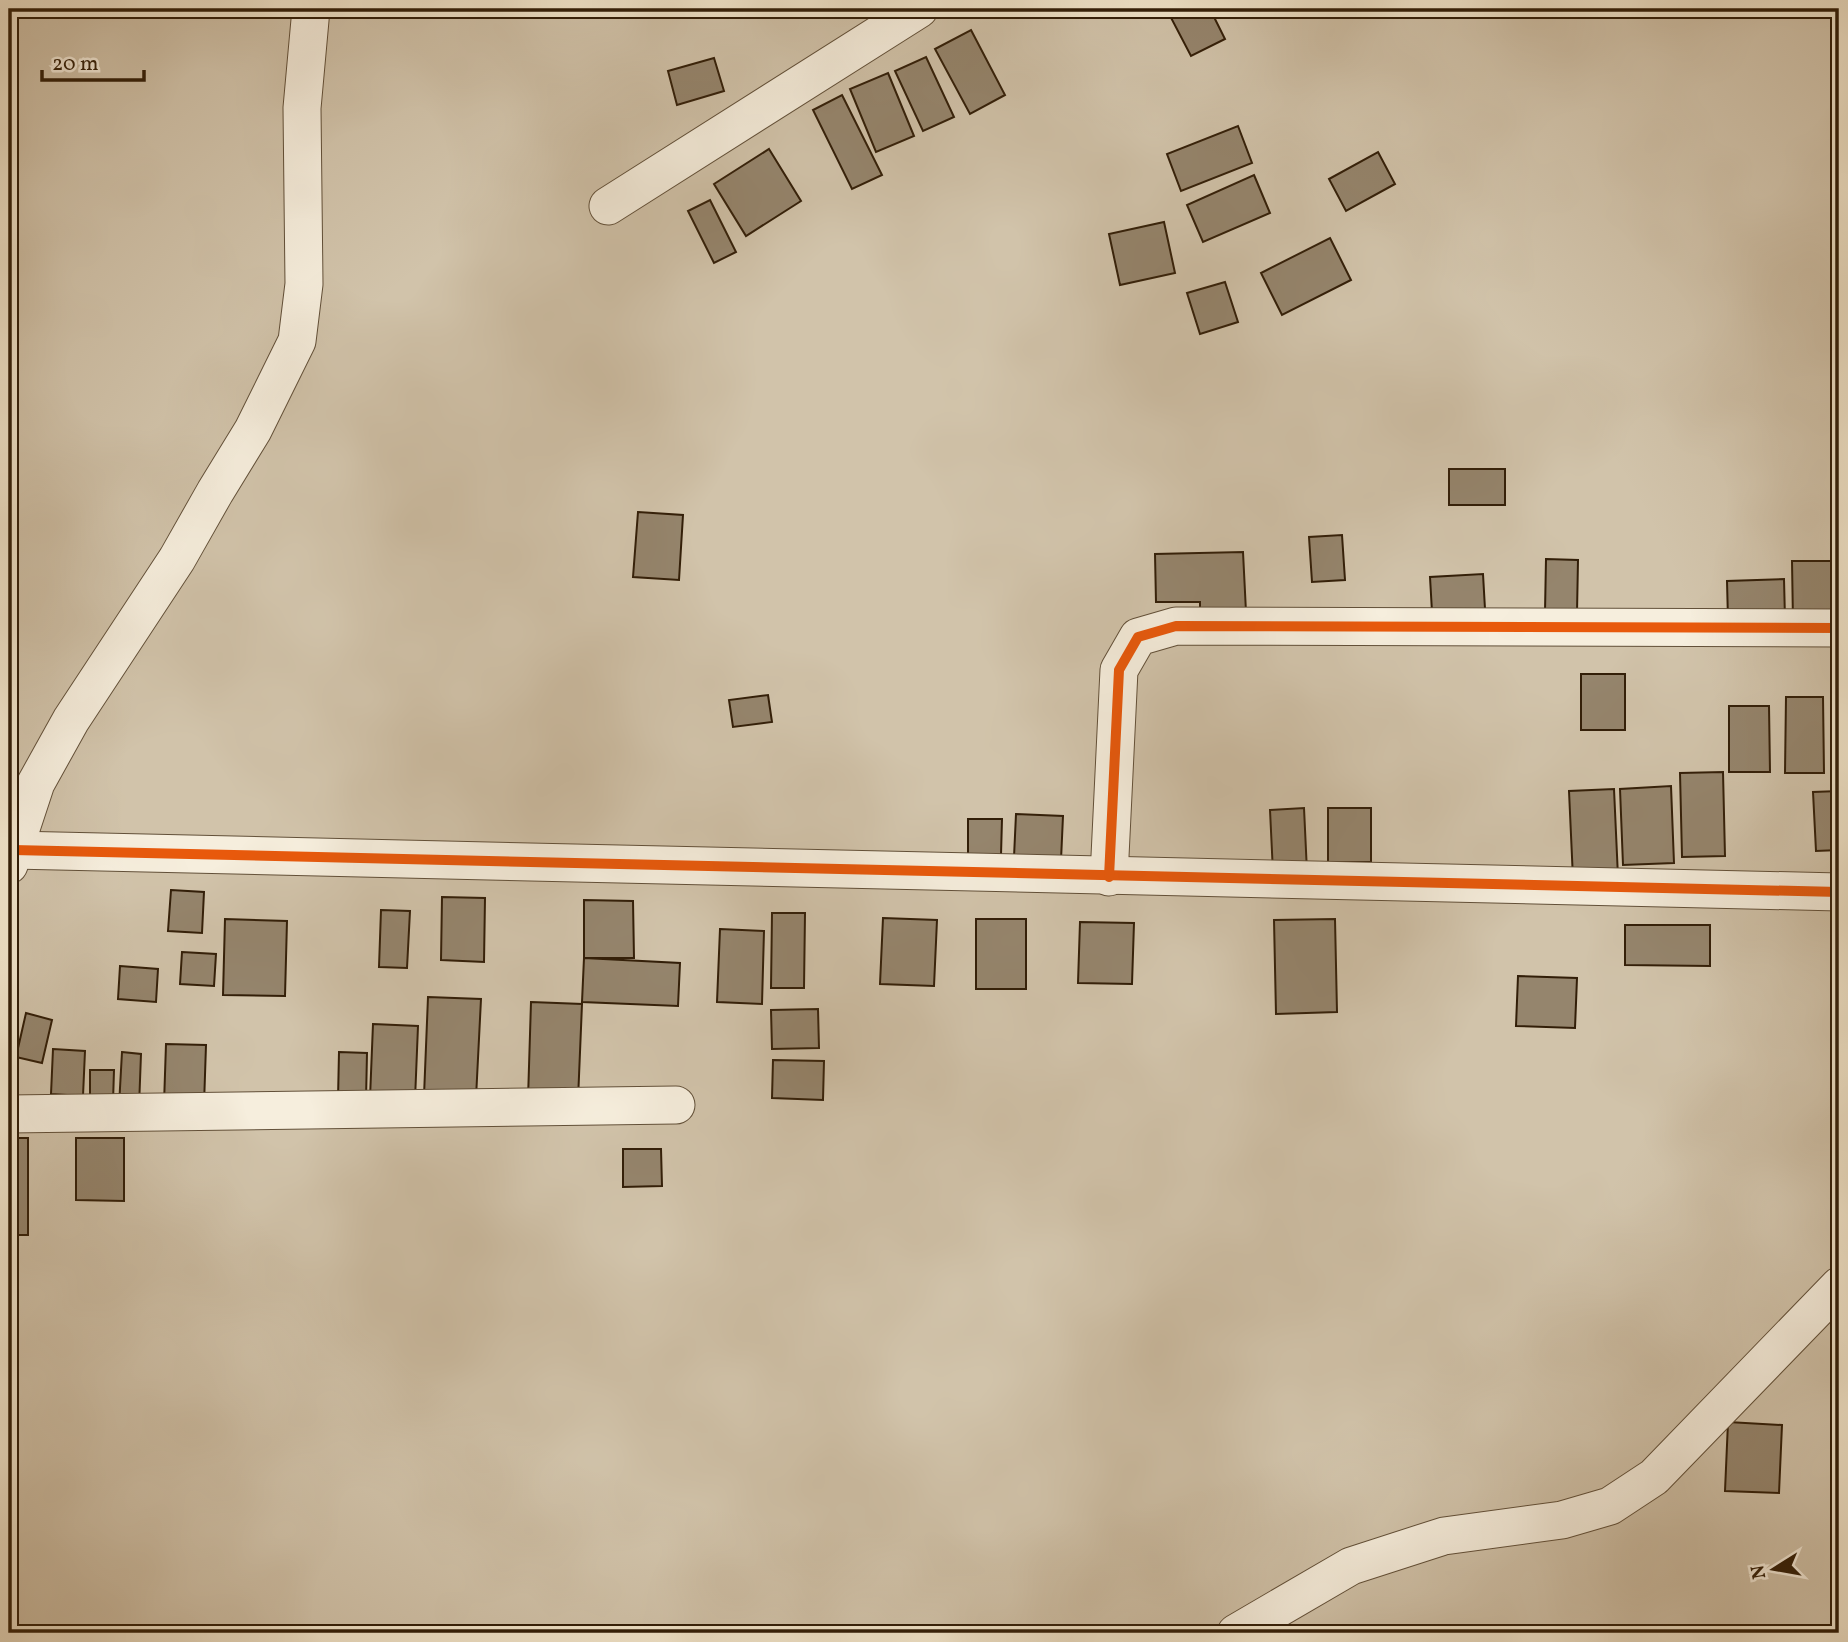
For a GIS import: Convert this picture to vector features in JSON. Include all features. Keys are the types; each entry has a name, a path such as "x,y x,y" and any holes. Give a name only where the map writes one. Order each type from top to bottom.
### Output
{"street":[{"path":"311,9 302,108 304,284 297,341 254,430 177,559 71,720 42,772 11,858 1839,892"},
{"path":"608,206 919,9"},
{"path":"1109,877 1119,670 1138,637 1176,626 1839,628"},
{"path":"9,1114 676,1105"},
{"path":"1236,1633 1351,1566 1444,1536 1562,1520 1610,1507 1654,1477 1839,1286"}],"shaded area":[{"path":"9,9 1839,9 1839,1633 9,1633"}],"building":[{"path":"1174,9 1210,9 1225,39 1191,56 1168,12"},
{"path":"971,30 1005,95 970,114 935,49"},
{"path":"926,57 954,117 923,131 895,71"},
{"path":"714,58 724,91 677,105 668,71"},
{"path":"888,73 914,136 876,152 850,89"},
{"path":"842,95 882,175 852,189 813,110"},
{"path":"1238,126 1252,163 1181,191 1167,154"},
{"path":"769,149 801,201 746,236 714,184"},
{"path":"1378,152 1395,184 1346,211 1329,179"},
{"path":"1254,175 1270,213 1203,242 1187,205"},
{"path":"710,200 736,252 714,263 688,211"},
{"path":"1164,222 1175,273 1120,285 1109,234"},
{"path":"1330,238 1351,280 1282,315 1261,273"},
{"path":"1225,282 1238,322 1200,334 1187,293"},
{"path":"1449,469 1505,469 1505,505 1449,505"},
{"path":"638,512 683,515 679,580 633,577"},
{"path":"1342,535 1345,580 1312,582 1309,537"},
{"path":"1243,552 1246,612 1200,614 1200,602 1156,602 1155,554"},
{"path":"1546,559 1578,560 1577,613 1545,612"},
{"path":"1792,561 1831,561 1832,622 1793,622"},
{"path":"1483,574 1485,609 1432,612 1430,577"},
{"path":"1784,579 1785,619 1728,620 1727,581"},
{"path":"1581,674 1625,674 1625,730 1581,730"},
{"path":"768,695 772,722 733,727 729,700"},
{"path":"1786,697 1823,697 1824,773 1785,773"},
{"path":"1729,706 1769,706 1770,772 1729,772"},
{"path":"1723,772 1725,856 1682,857 1680,773"},
{"path":"1671,786 1674,863 1623,865 1620,789"},
{"path":"1614,789 1618,877 1573,879 1569,791"},
{"path":"1839,791 1839,850 1816,851 1813,792"},
{"path":"1304,808 1307,872 1273,873 1270,810"},
{"path":"1328,808 1371,808 1371,862 1328,862"},
{"path":"1016,814 1063,816 1061,860 1014,857"},
{"path":"968,819 1002,819 1001,855 968,855"},
{"path":"171,890 204,892 202,933 168,931"},
{"path":"442,897 485,898 484,962 441,960"},
{"path":"584,900 633,901 634,958 584,958"},
{"path":"381,910 410,911 407,968 379,967"},
{"path":"772,913 805,913 804,988 771,988"},
{"path":"883,918 937,920 934,986 880,984"},
{"path":"225,919 287,921 285,996 223,995"},
{"path":"976,919 1026,919 1026,989 976,989"},
{"path":"1335,919 1337,1012 1276,1014 1274,920"},
{"path":"1080,922 1134,923 1132,984 1078,983"},
{"path":"1625,925 1710,925 1710,966 1625,965"},
{"path":"720,929 764,931 762,1004 717,1002"},
{"path":"182,952 216,954 214,986 180,984"},
{"path":"584,958 680,963 678,1006 582,1002"},
{"path":"120,966 158,969 156,1002 118,999"},
{"path":"1518,976 1577,978 1575,1028 1516,1026"},
{"path":"428,997 481,999 476,1098 424,1096"},
{"path":"531,1002 582,1004 578,1100 528,1099"},
{"path":"818,1009 819,1048 772,1049 771,1010"},
{"path":"26,1013 52,1020 42,1063 16,1057"},
{"path":"373,1024 418,1026 415,1100 370,1098"},
{"path":"166,1044 206,1045 204,1105 164,1104"},
{"path":"53,1049 85,1051 83,1096 51,1094"},
{"path":"122,1052 141,1054 139,1107 119,1106"},
{"path":"339,1052 367,1053 366,1100 338,1099"},
{"path":"773,1060 824,1061 823,1100 772,1098"},
{"path":"90,1070 114,1070 113,1102 90,1102"},
{"path":"9,1138 28,1138 28,1235 9,1235"},
{"path":"76,1138 124,1138 124,1201 76,1200"},
{"path":"623,1149 661,1149 662,1186 623,1187"},
{"path":"1728,1422 1782,1425 1779,1493 1725,1491"}],"cycle path":[{"path":"1109,877 1119,670 1138,637 1176,626 1839,628"},
{"path":"13,850 1839,892"}]}
